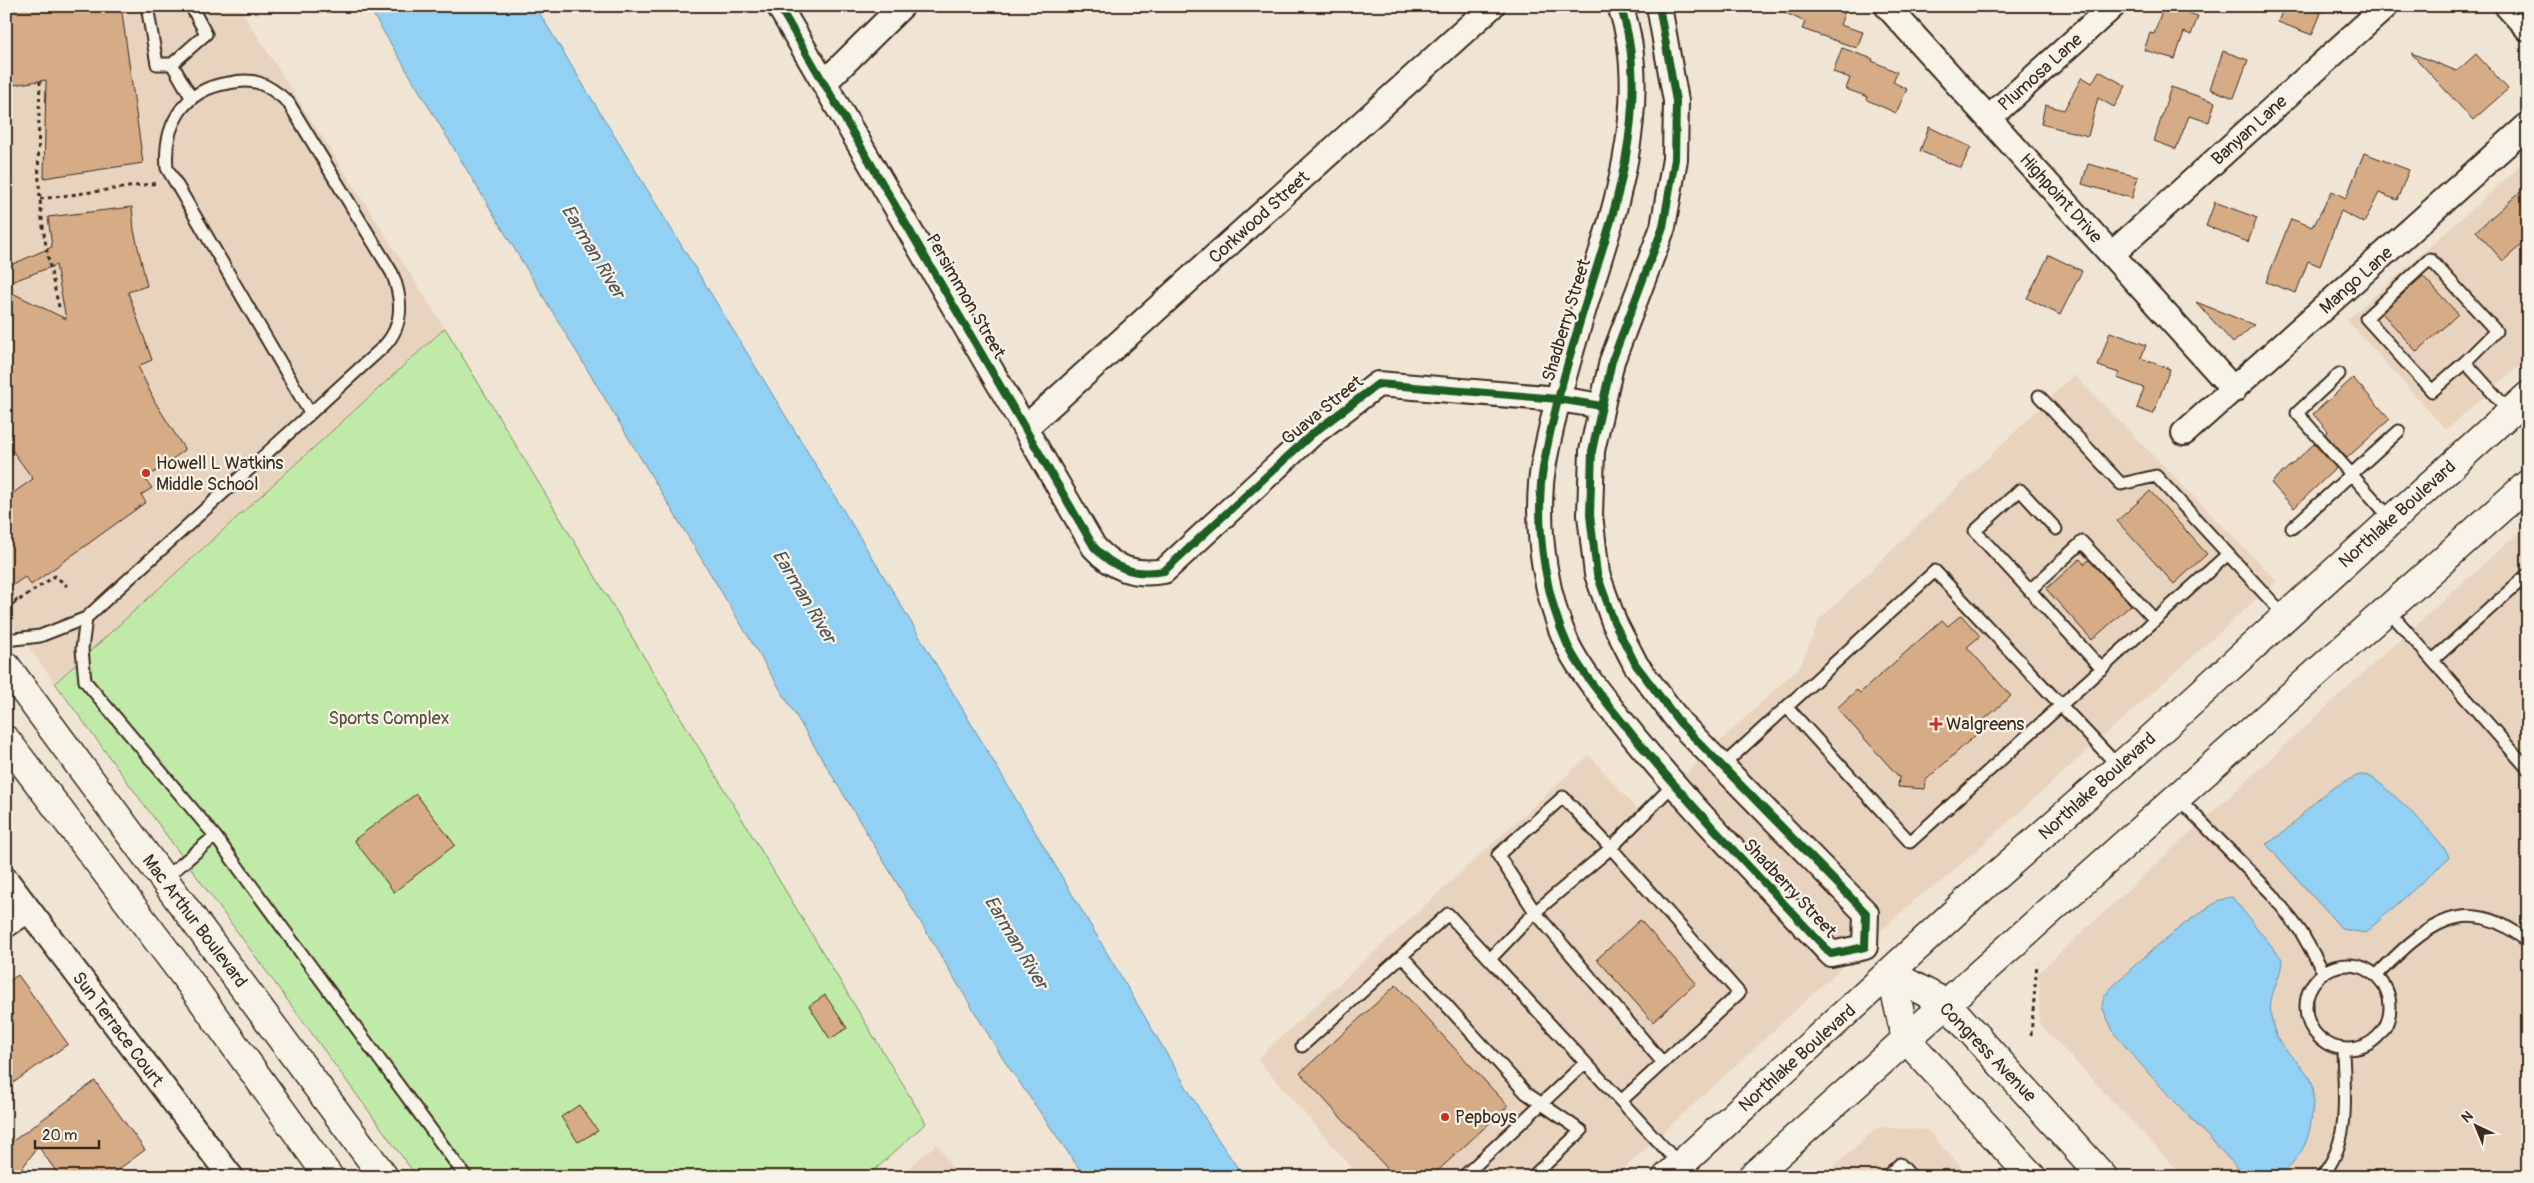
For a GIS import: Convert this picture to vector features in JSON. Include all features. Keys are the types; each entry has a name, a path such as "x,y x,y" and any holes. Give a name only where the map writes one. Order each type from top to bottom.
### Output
{"main road":[{"name":"Northlake Boulevard","path":"1674,1171 1965,904 2519,404"},
{"path":"1752,1177 2528,484"},
{"name":"Mac Arthur Boulevard","path":"6,666 384,1177"},
{"path":"6,740 190,983 329,1177"},
{"path":"1890,974 1906,1039 2032,1177"},
{"name":"Congress Avenue","path":"1890,974 1947,1004 2103,1177"}],"street":[{"name":"Persimmon Street","path":"780,6 1094,547 1118,567 1148,574"},
{"path":"824,83 902,6"},
{"name":"Corkwood Street","path":"1025,428 1492,6"},
{"name":"Shadberry Street","path":"1620,6 1630,44 1632,85 1628,148 1615,211 1558,399 1545,454 1541,486 1542,548 1557,616 1569,648 1606,702 1673,785 1831,954 1865,947 1866,914 1680,723 1636,665 1614,622 1597,574 1590,516 1592,451 1612,361 1663,227 1675,158 1676,101 1659,6"},
{"name":"Highpoint Drive","path":"1887,6 2234,390"},
{"name":"Plumosa Lane","path":"1989,118 2113,6"},
{"name":"Banyan Lane","path":"2112,254 2386,6"},
{"name":"Mango Lane","path":"2184,433 2528,125"},
{"name":"Guava Street","path":"1148,574 1164,571 1312,434 1378,384 1558,399 1602,406"},
{"name":"Sun Terrace Court","path":"6,880 228,1176"},
{"path":"6,925 28,910"},
{"path":"1865,947 1890,974"}],"lane":[{"path":"147,6 158,64 172,64 206,34 191,6"},
{"path":"172,64 192,97"},
{"path":"6,640 40,636 86,618 380,349 396,329 401,310 399,290 392,273 288,102 274,90 258,82 240,81 219,84 192,97 176,117 167,140 168,168 310,413"},
{"path":"2430,259 2496,331 2465,362 2432,392 2366,318 2430,259"},
{"path":"2465,362 2519,404"},
{"path":"2339,374 2297,412 2392,520"},
{"path":"2040,396 2121,484 2156,476 2285,616"},
{"path":"2292,528 2399,431"},
{"path":"2056,529 2020,490 1975,531 2102,669"},
{"path":"2030,590 2082,542 2155,620"},
{"path":"1787,707 1910,842 2228,554"},
{"path":"1721,767 1935,571 2119,767"},
{"path":"2433,660 2528,574"},
{"path":"2388,610 2528,769"},
{"path":"86,618 82,649 85,681 215,836 466,1177"},
{"path":"1490,959 1535,912 1611,848 1673,785"},
{"path":"1621,1101 1663,1063 1739,993 1611,848 1563,797 1498,855 1535,912 1663,1063"},
{"path":"2178,798 2272,894 2297,926 2323,971"},
{"path":"164,879 215,836"},
{"path":"1302,1046 1448,914 1621,1101 1674,1171"},
{"path":"2377,975 2425,931 2454,917 2477,916 2492,920 2528,942"},
{"path":"1402,956 1526,1093 1581,1131 1532,1177"},
{"path":"2341,964 2360,965 2377,975 2387,990 2390,1009 2385,1027 2372,1042 2354,1049 2343,1049 2335,1048 2319,1038 2308,1022 2305,1004 2310,986 2323,971 2341,964"},
{"path":"2321,1177 2330,1164 2344,1129 2343,1049"},
{"path":"1463,1177 1585,1063"},
{"path":"1886,1177 1900,1164 1912,1177"}],"path":[{"path":"40,81 38,145 40,199 47,255 60,311"},
{"path":"40,199 175,180"},
{"path":"6,609 55,576 67,586"},
{"path":"6,586 18,602"},
{"path":"2031,1035 2037,963"}],"shaded area":[{"name":"Howell L Watkins Middle School","path":"6,6 238,6 445,328 55,683 6,617"},
{"path":"2528,159 2528,358 2446,430 2347,320"},
{"path":"2074,375 2277,581 1940,883 1920,895 1615,1177 1360,1177 1257,1059 1589,755 1642,815 1800,666 1820,619"},
{"path":"2528,524 2528,1177 2184,1177 2039,1023 2039,972 2363,673"},
{"path":"1878,1127 1927,1130 1970,1177 1822,1177"},
{"path":"937,1143 958,1177 899,1177"}],"green space":[{"name":"Sports Complex","path":"445,328 926,1123 867,1177 417,1177 55,683"}],"water":[{"name":"Earman River","path":"368,6 535,6 892,590 1213,1132 1244,1177 1085,1177 1003,1059"},
{"path":"2359,775 2371,777 2401,802 2438,840 2449,858 2365,933 2342,929 2266,844 2287,829 2324,794"},
{"path":"2232,897 2282,959 2270,1006 2273,1026 2284,1048 2312,1081 2313,1104 2308,1137 2294,1161 2278,1177 2246,1177 2150,1075 2114,1033 2102,1007 2107,993 2148,954 2206,909 2221,900"}],"building":[{"path":"6,6 121,6 143,163 44,178 46,80 6,86"},
{"path":"1771,6 1847,6 1840,25 1863,32 1857,48 1802,29 1805,22"},
{"path":"2164,6 2198,16 2191,35 2184,32 2175,59 2144,50 2150,33 2154,34"},
{"path":"2284,6 2304,6 2321,13 2312,35 2278,22"},
{"path":"1842,48 1873,59 1872,61 1897,72 1893,82 1907,89 1896,113 1867,100 1868,97 1846,89 1850,78 1833,72"},
{"path":"2223,51 2248,60 2234,98 2210,89"},
{"path":"2411,53 2457,71 2476,54 2508,89 2473,120"},
{"path":"2099,71 2126,86 2114,107 2098,98 2088,136 2041,124 2045,105 2064,110 2082,77 2092,83"},
{"path":"2171,87 2215,102 2209,122 2189,116 2176,149 2154,141"},
{"path":"1929,127 1971,147 1961,168 1920,151"},
{"path":"2364,153 2409,170 2397,200 2379,193 2364,223 2341,211 2320,266 2308,261 2296,293 2266,282 2291,219 2313,227 2332,191 2346,198"},
{"path":"2088,164 2138,177 2132,198 2082,184"},
{"path":"2528,185 2528,239 2503,261 2476,231"},
{"path":"2215,202 2257,218 2248,242 2206,226"},
{"path":"132,207 134,230 147,286 128,292 152,360 138,366 155,402 185,450 145,479 152,488 141,495 146,502 31,585 25,577 6,590 6,498 33,479 6,442 6,290 66,319 56,265 6,284 6,267 52,247 48,217"},
{"path":"2049,255 2082,271 2060,315 2027,298"},
{"path":"2423,276 2458,314 2417,352 2382,313"},
{"path":"2196,302 2254,325 2233,343"},
{"path":"2110,332 2146,345 2141,358 2170,369 2153,414 2137,408 2144,388 2117,378 2119,373 2098,366"},
{"path":"2353,378 2390,419 2347,458 2325,434 2328,431 2313,414"},
{"path":"2314,444 2336,468 2294,508 2271,483"},
{"path":"2150,491 2207,554 2174,584 2117,521"},
{"path":"2080,559 2084,564 2089,560 2131,605 2092,640 2046,589"},
{"path":"1961,615 1980,636 1967,647 2011,696 1977,726 1980,731 1926,780 1925,789 1898,787 1899,777 1837,708 1857,690 1860,693 1942,620 1948,626"},
{"path":"416,794 455,845 394,892 354,840"},
{"path":"1640,920 1696,983 1653,1022 1597,959"},
{"path":"18,975 68,1044 6,1088 6,983"},
{"path":"1396,985 1508,1106 1431,1177 1395,1177 1300,1073"},
{"path":"825,995 847,1028 830,1039 809,1006"},
{"path":"95,1081 145,1150 108,1177 60,1177 38,1146 16,1177 6,1177 6,1146"},
{"path":"579,1105 598,1131 578,1142 561,1117"}],"cycle path":[{"path":"779,6 1094,547 1117,566 1134,571 1164,571 1312,434 1378,384 1558,399 1602,406"},
{"path":"1620,6 1628,35 1632,65 1633,96 1630,127 1626,159 1619,189 1565,373 1543,467 1540,525 1549,588 1560,627 1568,646 1599,693 1682,793 1831,954 1865,947 1866,913 1680,723 1636,665 1614,622 1597,574 1590,515 1592,451 1612,361 1663,227 1675,159 1676,101 1659,6"}],"place":[{"name":"Howell L Watkins Middle School","path":"146,473"},
{"name":"Walgreens","path":"1936,724"},
{"name":"Pepboys","path":"1445,1117"}]}
